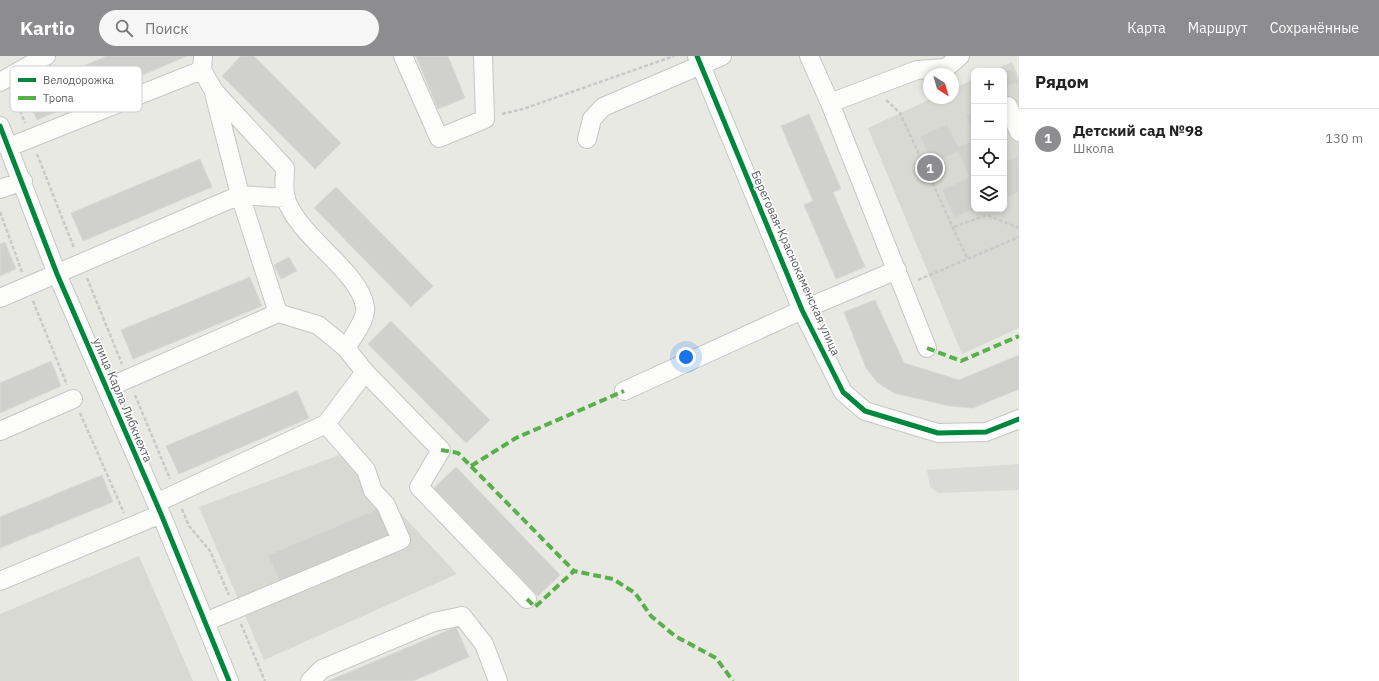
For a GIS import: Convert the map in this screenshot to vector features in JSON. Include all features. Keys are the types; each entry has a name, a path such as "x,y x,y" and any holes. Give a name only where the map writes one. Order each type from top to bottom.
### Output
{"street":[{"path":"28,66 46,56"},
{"path":"403,56 439,138 485,119 483,56"},
{"path":"588,139 592,119 603,107 699,60 722,56"},
{"path":"810,56 830,102 927,348"},
{"path":"830,102 870,87 914,63 946,68 960,56"},
{"name":"Береговая-Краснокаменская улица","path":"699,60 802,310 843,392 865,411 938,433 986,432 1019,419"},
{"path":"142,89 203,63 214,91 240,195 278,313"},
{"path":"0,82 10,76"},
{"path":"214,91 285,168 286,198 301,226 355,283 365,308 361,323 346,348"},
{"path":"1008,106 1019,132"},
{"path":"9,147 90,112"},
{"name":"улица Карла Либкнехта","path":"0,126 23,181 58,274 229,681"},
{"path":"0,189 23,181"},
{"path":"0,298 240,195 286,198"},
{"path":"624,391 715,345 802,310 900,278"},
{"path":"106,388 278,313 318,325 346,348 365,372 441,450 419,487 527,599"},
{"path":"0,581 131,527 158,509 326,424 365,372"},
{"path":"0,431 73,399"},
{"path":"205,622 401,540 386,506 372,491 366,470 326,424"},
{"path":"310,681 322,669 434,622 462,616 484,644 498,681"}],"path":[{"path":"485,119 523,109 674,56"},
{"path":"870,87 900,113 954,227 967,258"},
{"path":"0,212 73,399 131,527"},
{"path":"954,227 986,215 1019,228"},
{"path":"900,278 930,276 967,258 1019,237"}],"shaded area":[{"path":"1012,62 1019,79 1019,328 962,354 868,128 923,103 923,104 959,104 959,86 971,80 971,212 1007,212 1007,68 998,68"},
{"path":"342,454 370,480 457,574 264,660 199,507"},
{"path":"1019,464 1019,490 938,493 930,487 927,470"},
{"path":"139,556 193,681 0,681 0,614"}],"building":[{"path":"107,56 187,56 142,75 142,66 83,66"},
{"path":"241,56 254,56 341,143 315,169 222,76"},
{"path":"416,56 448,56 465,98 438,109"},
{"path":"1012,68 1018,82 1007,87 1007,70"},
{"path":"33,112 56,112 37,120"},
{"path":"809,114 841,189 833,192 865,267 836,279 804,205 813,201 781,126"},
{"path":"971,114 971,127 966,116"},
{"path":"947,124 958,147 971,141 971,211 954,218 942,190 969,177 958,152 932,163 920,136"},
{"path":"1018,155 1019,192 1007,198 1007,176 1007,160"},
{"path":"200,159 212,187 83,241 71,213"},
{"path":"336,187 433,286 411,307 314,208"},
{"path":"5,242 16,269 0,276 0,244"},
{"path":"289,257 297,271 281,279 274,265"},
{"path":"250,277 262,306 133,359 121,330"},
{"path":"875,300 904,363 959,380 1019,355 1019,389 973,408 949,406 894,393 878,383 866,368 844,312"},
{"path":"391,321 490,420 466,443 368,344"},
{"path":"51,361 61,386 0,413 0,383"},
{"path":"297,391 309,418 179,474 166,446"},
{"path":"456,467 560,575 538,596 434,488"},
{"path":"102,475 113,502 0,548 0,517"},
{"path":"382,507 394,538 281,585 268,555"},
{"path":"456,627 469,657 413,681 328,681"}],"marked path":[{"path":"927,348 961,361 1019,336"},
{"path":"471,466 516,438 624,391"},
{"path":"441,450 458,453 574,571"},
{"path":"527,599 535,607 574,571 613,579 635,593 651,616 675,636 716,658 733,681"}],"cycle path":[{"path":"697,56 802,310 843,392 865,411 938,433 986,432 1019,419"},
{"path":"0,126 57,274 161,514 229,681"}],"place":[{"name":"Детский сад №98","path":"930,168"}]}
